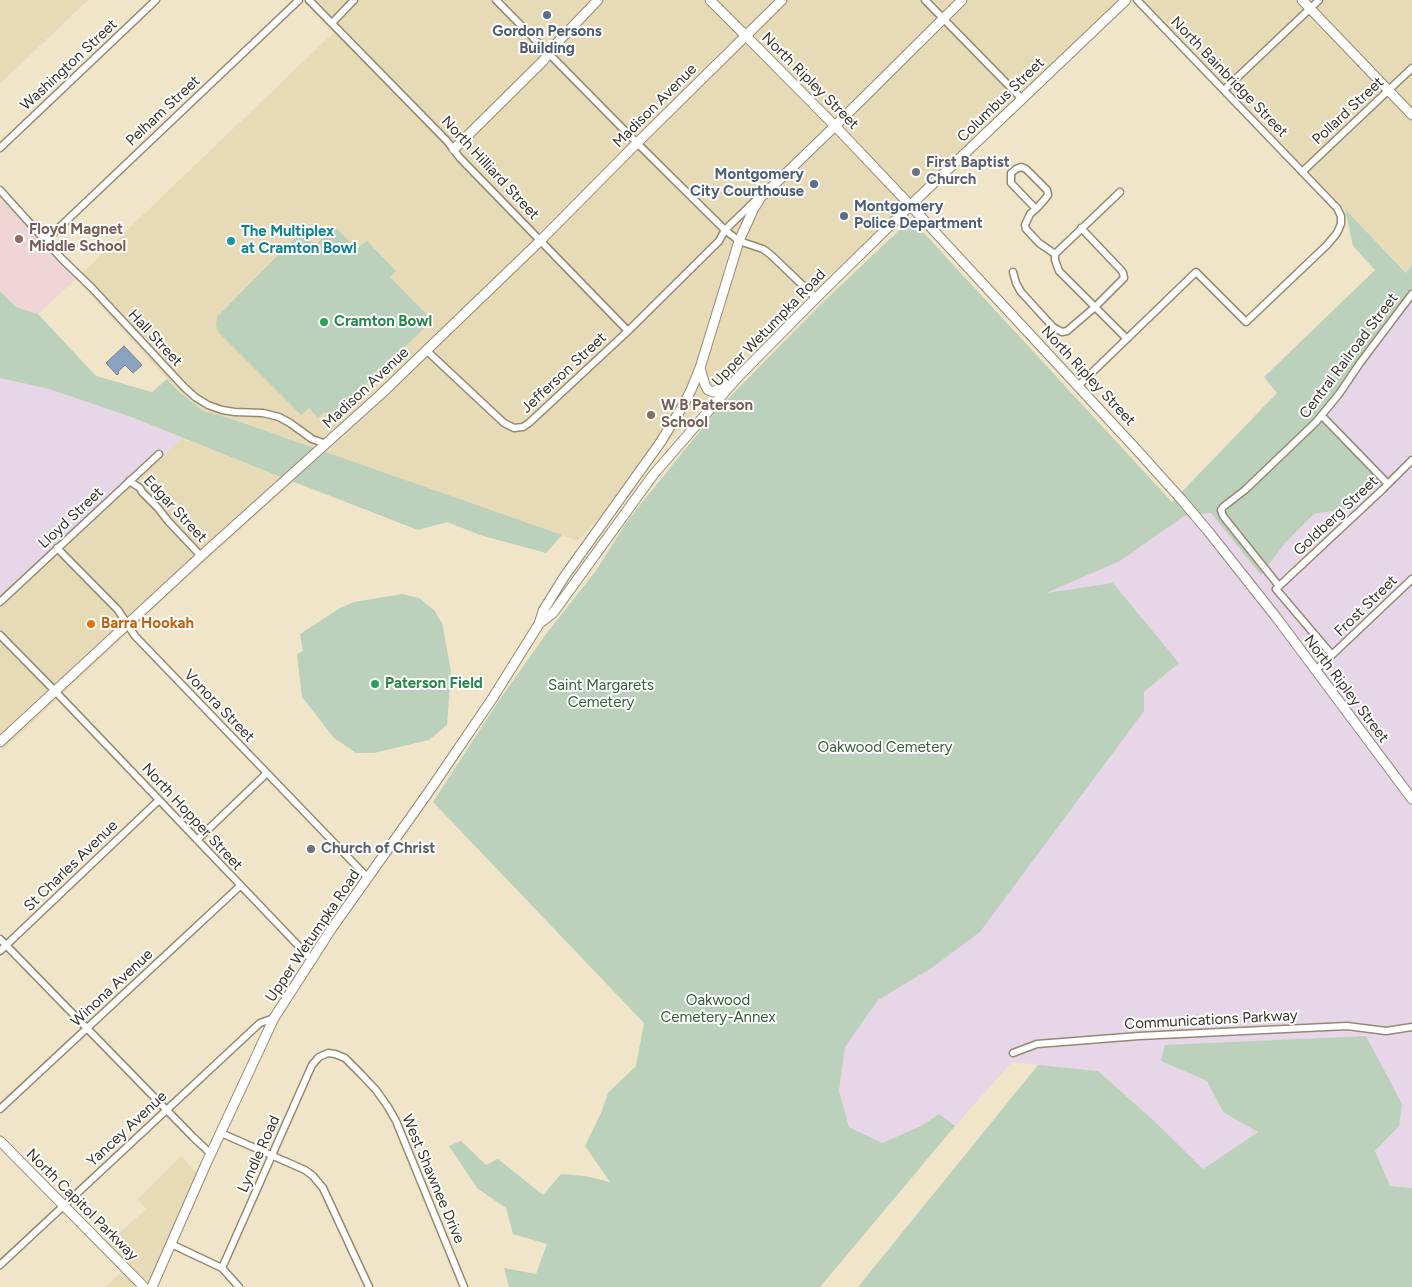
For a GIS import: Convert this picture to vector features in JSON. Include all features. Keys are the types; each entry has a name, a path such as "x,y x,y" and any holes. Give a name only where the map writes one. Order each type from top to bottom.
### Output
{"main road":[{"path":"454,149 543,61 556,44 598,0"},
{"name":"North Ripley Street","path":"710,0 835,126 1180,498 1276,617 1314,671 1412,799"},
{"name":"Madison Avenue","path":"0,742 201,556 316,454 426,350 541,240 782,0"},
{"name":"Upper Wetumpka Road","path":"152,1287 274,1018 332,928 500,688 539,624 543,611 564,577 672,425 691,390 700,368 739,241 754,208 777,182 962,0"},
{"name":"Columbus Street","path":"874,242 1126,0"},
{"path":"1302,0 1412,115"},
{"name":"Upper Wetumpka Road","path":"539,624 553,613 657,470 737,378 874,242"},
{"path":"700,368 705,385 708,390 713,392 737,378"},
{"path":"623,495 633,502"},
{"name":"North Capitol Parkway","path":"0,1141 144,1287"}],"street":[{"name":"Washington Street","path":"0,148 156,0"},
{"name":"Pelham Street","path":"45,240 299,0"},
{"name":"North Hilliard Street","path":"309,0 628,331"},
{"path":"332,23 354,0"},
{"path":"496,0 725,230 739,241 771,254 816,298"},
{"path":"925,0 1022,99"},
{"name":"North Bainbridge Street","path":"1126,339 1196,272 1246,322 1320,252 1337,233 1341,224 1337,208 1137,0"},
{"path":"1224,90 1319,0"},
{"name":"Pollard Street","path":"1302,172 1412,68"},
{"path":"1036,208 1011,183 1011,173 1016,169 1021,167 1026,169 1047,190 1048,195 1026,221 1025,225 1026,229 1039,244 1055,254"},
{"path":"628,331 719,242 725,230 777,182"},
{"name":"Hall Street","path":"0,190 194,397 222,410 263,413 279,417 290,422 312,439 326,444"},
{"path":"1078,386 1126,339 1059,271 1056,266 1055,254 1120,192"},
{"path":"1013,272 1021,292 1057,330 1067,331 1124,278 1123,273 1081,228"},
{"name":"Central Railroad Street","path":"1278,588 1223,516 1223,506 1245,490 1305,435 1322,416 1412,294"},
{"name":"Jefferson Street","path":"426,350 504,423 511,427 519,428 530,423 628,331"},
{"path":"1322,416 1388,484"},
{"name":"Lloyd Street","path":"0,602 159,454"},
{"name":"Goldberg Street","path":"1278,588 1412,460"},
{"name":"Edgar Street","path":"129,481 140,488 168,522 201,556"},
{"name":"Vonora Street","path":"57,548 118,610 135,636 368,878"},
{"name":"Frost Street","path":"1314,671 1412,579"},
{"path":"1278,588 1332,655"},
{"name":"North Hopper Street","path":"0,635 55,690 312,960"},
{"path":"197,840 267,773"},
{"name":"St Charles Avenue","path":"0,951 159,800"},
{"name":"Winona Avenue","path":"0,1109 240,886"},
{"path":"0,939 192,1137 211,1154"},
{"name":"Yancey Avenue","path":"0,1265 260,1023 274,1018"},
{"name":"Communications Parkway","path":"1012,1053 1037,1044 1139,1036 1347,1026 1386,1031 1412,1027"},
{"name":"Lyndle Road","path":"222,1268 309,1070 315,1061 324,1054"},
{"name":"West Shawnee Drive","path":"324,1054 339,1055 349,1062 376,1090 388,1107 405,1141 464,1287"},
{"path":"221,1132 306,1170 319,1182 368,1287"},
{"path":"171,1244 222,1268 239,1287"}],"shaded area":[{"path":"0,0 88,0 0,84"},
{"path":"302,0 1120,0 733,371 578,541 229,418 203,411 177,390 76,279 334,32"},
{"path":"1144,0 1412,0 1412,265 1407,273"},
{"name":"Floyd Magnet Middle School","path":"0,198 76,279 38,314 16,307 0,291"},
{"path":"1412,289 1412,1188 1390,1186 1375,1151 1399,1126 1161,1061 1207,1081 1223,1112 1258,1132 1203,1169 1152,1119 1098,1071 1012,1062 955,1126 939,1114 921,1126 882,1143 849,1127 839,1091 845,1047 878,1000 933,967 980,932 1144,692 1179,663 1113,583 1043,594 1120,561 1184,516 1211,513 1261,575 1285,543 1314,514 1350,508 1316,417 1346,380"},
{"path":"0,378 49,389 134,418 182,438 0,608"},
{"path":"182,438 293,482 179,585 3,750 0,746 0,608"},
{"path":"181,1156 203,1180 156,1287 105,1287 122,1272 101,1250 146,1209 138,1199"}],"green space":[{"path":"1345,209 1406,273 1412,265 1412,289 1346,380 1316,417 1380,482 1350,508 1314,514 1285,543 1261,575 1211,513 1184,516 1120,561 1046,593 1113,583 1179,663 1144,692 1144,711 980,932 933,967 878,1000 845,1047 839,1091 849,1127 882,1143 921,1126 939,1114 955,1126 820,1287 509,1287 504,1268 536,1274 547,1244 513,1234 506,1208 477,1188 449,1146 461,1141 486,1165 498,1159 543,1195 561,1174 585,1176 610,1182 585,1146 601,1113 608,1093 636,1066 644,1023 433,802 498,702 546,634 595,572 628,520 716,411 821,304 911,219 1172,502 1277,393 1264,377 1375,270 1353,246"},
{"name":"Cramton Bowl","path":"334,226 357,249 367,241 396,271 390,277 427,315 430,313 435,318 330,418 324,412 318,418 309,408 301,415 219,333 216,326 217,317 301,232 315,246"},
{"path":"0,291 16,307 38,314 96,376 152,392 167,379 177,390 203,411 229,418 562,535 546,553 480,535 447,522 418,530 134,418 49,389 0,378"},
{"name":"Paterson Field","path":"402,594 419,598 434,610 442,623 451,671 447,725 429,740 374,753 356,753 334,738 302,697 297,654 303,651 300,634 340,608 354,602"},
{"path":"1366,1036 1402,1104 1399,1126 1375,1151 1390,1186 1412,1188 1412,1287 858,1287 1038,1065 1098,1071 1152,1119 1203,1169 1258,1132 1223,1112 1207,1081 1161,1061 1165,1045"}],"water":[{"path":"124,346 142,365 133,373 125,365 117,375 106,363"}],"place":[{"name":"Gordon Persons Building","path":"547,15"},
{"name":"First Baptist Church","path":"916,172"},
{"name":"Montgomery City Courthouse","path":"814,184"},
{"name":"Montgomery Police Department","path":"844,216"},
{"name":"Floyd Magnet Middle School","path":"19,239"},
{"name":"The Multiplex at Cramton Bowl","path":"231,241"},
{"name":"Cramton Bowl","path":"324,322"},
{"name":"W B Paterson School","path":"651,415"},
{"name":"Barra Hookah","path":"91,624"},
{"name":"Paterson Field","path":"375,684"},
{"name":"Church of Christ","path":"311,849"}],"park label":[{"name":"Saint Margarets Cemetery","path":"601,694"},
{"name":"Oakwood Cemetery","path":"885,748"},
{"name":"Oakwood Cemetery-Annex","path":"718,1010"}]}
